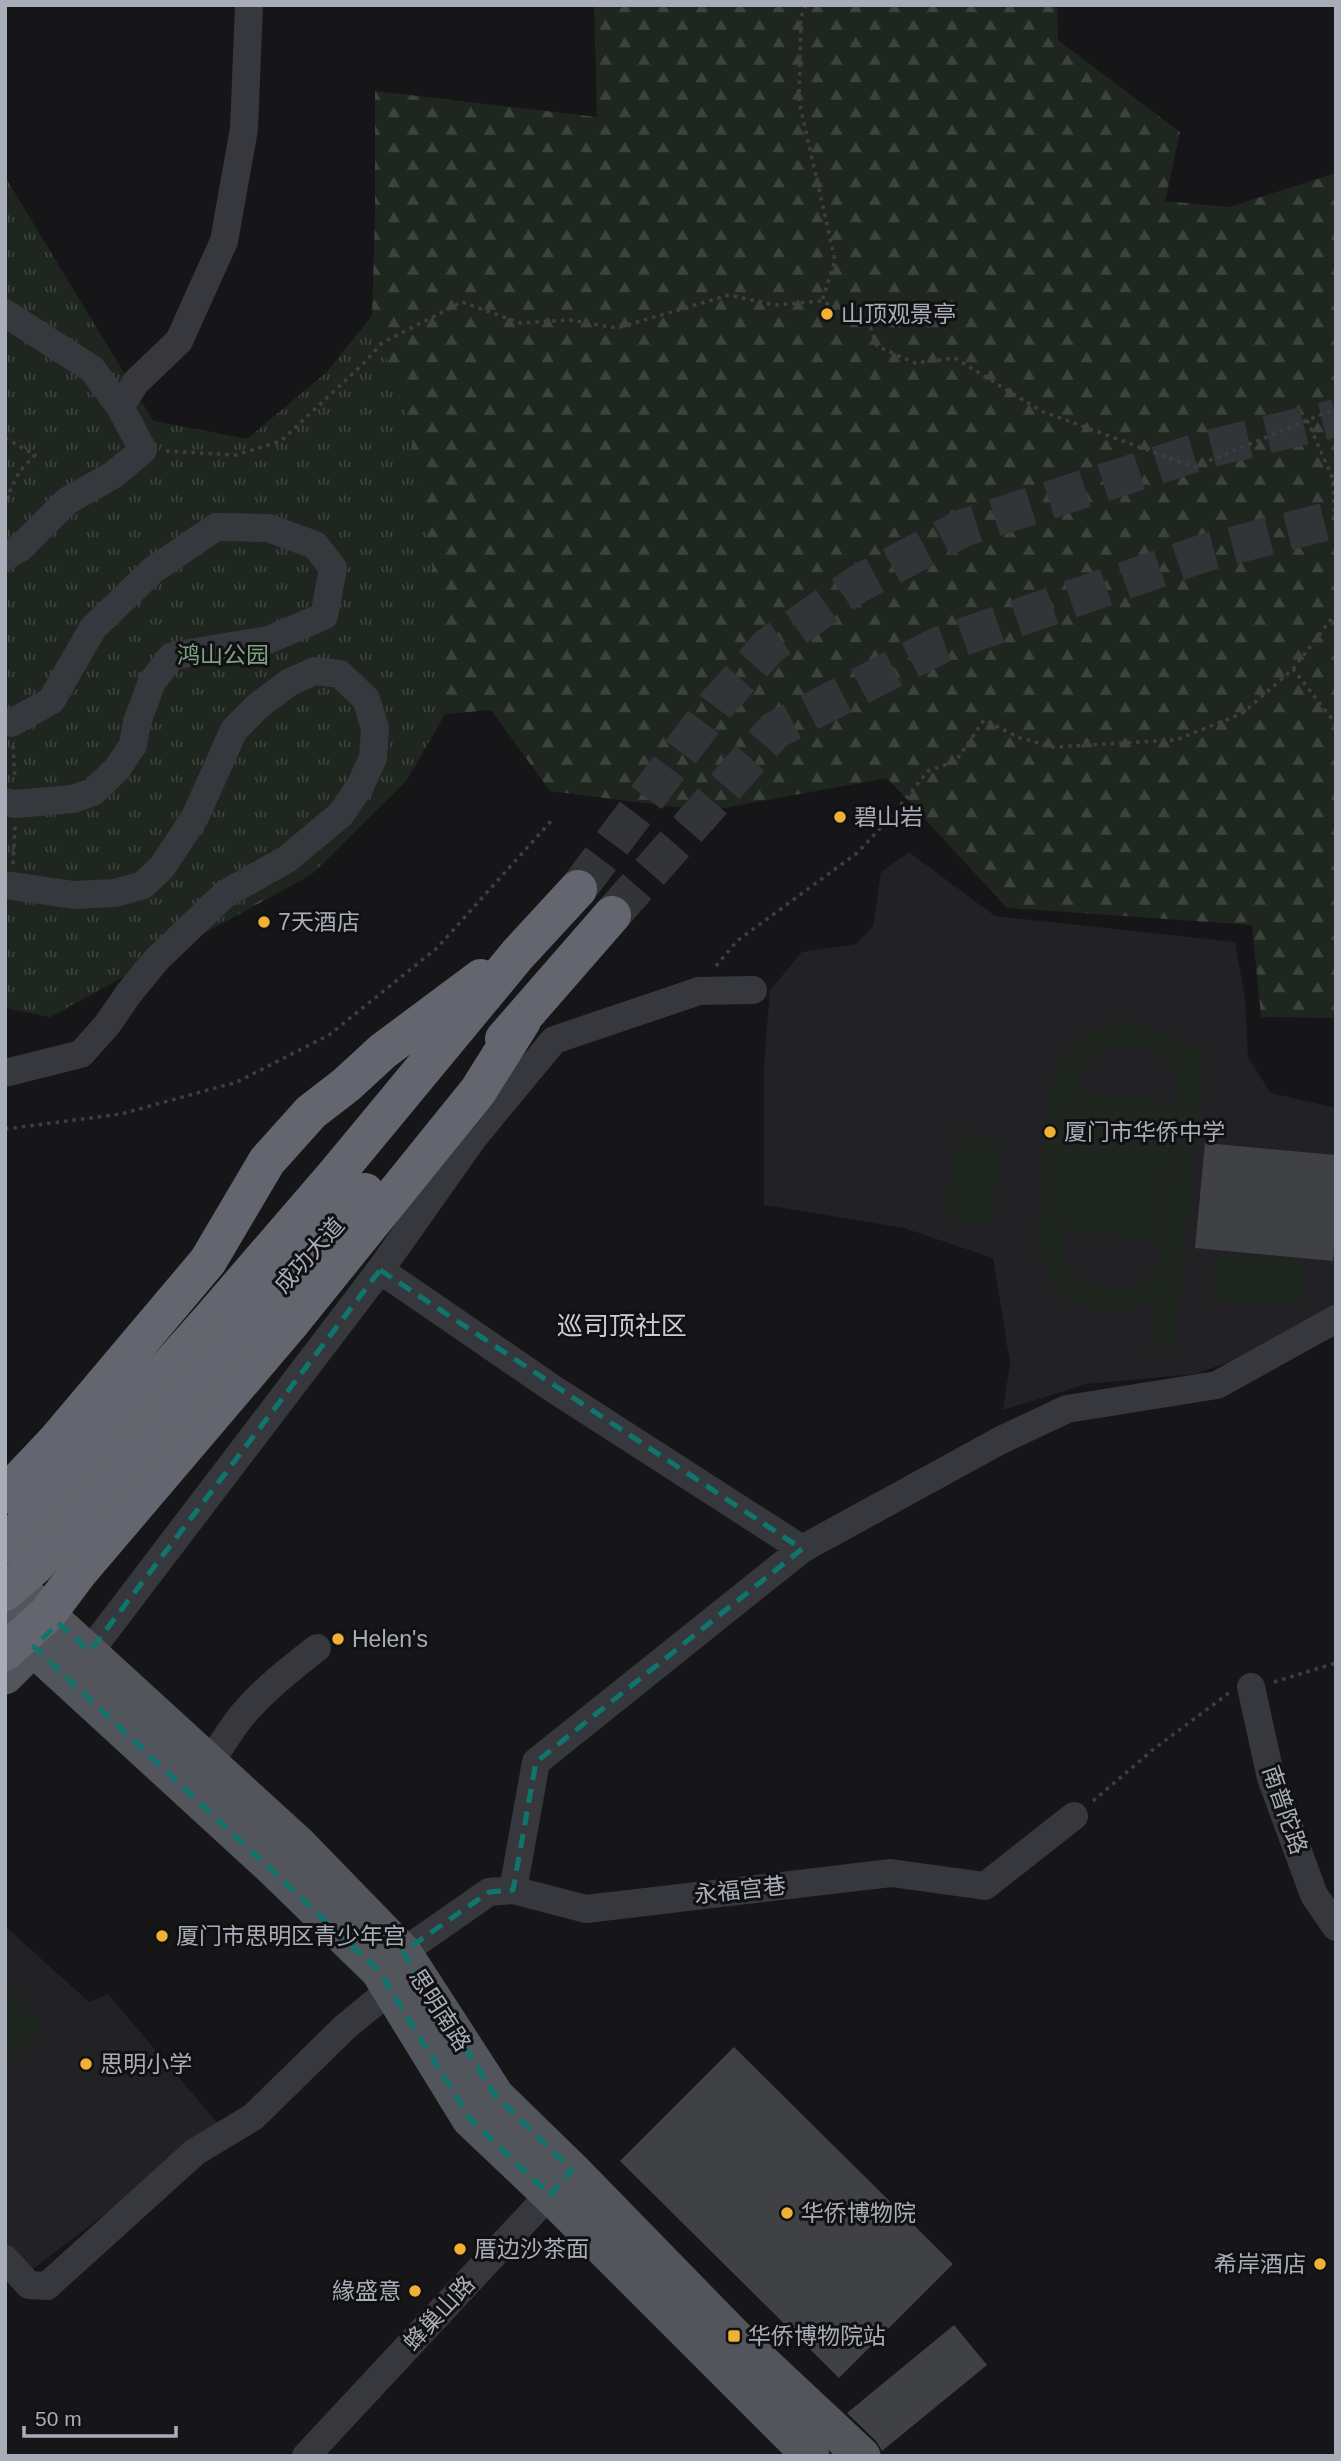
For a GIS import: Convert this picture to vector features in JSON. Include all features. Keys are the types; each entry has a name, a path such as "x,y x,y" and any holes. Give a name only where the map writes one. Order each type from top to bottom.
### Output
{"highway":[{"name":"成功大道","path":"5,1592 35,1566 223,1329 337,1174 518,954 578,889"},
{"name":"成功大道","path":"5,1544 411,1140 522,1021 612,915"},
{"path":"5,1495 57,1440 208,1261 267,1161 311,1112 383,1051 470,985 518,954"},
{"path":"29,1632 289,1325 478,1091 522,1021"}],"main road":[{"name":"思明南路","path":"5,1576 29,1632 379,1971 470,2119 561,2182 734,2336 862,2456"},
{"name":"思明南路","path":"29,1632 90,1651 298,1844 403,1952 496,2096 561,2182 811,2456"},
{"path":"5,1675 29,1632"}],"street":[{"path":"120,407 136,382 179,341 224,241 244,129 249,5"},
{"path":"5,313 92,369 120,407 143,450 113,475 67,501 20,548 5,557"},
{"path":"5,722 11,723 51,701 93,628 153,570 216,527 268,528 315,545 333,568 324,616 268,640 172,656 152,682 137,722 133,745 117,769 93,792 73,799 16,804 5,802"},
{"path":"5,885 74,895 115,893 143,885 162,867 195,817 234,730 258,705 290,682 315,671 340,674 366,699 375,728 373,758 360,786 341,814 286,859 225,894 157,959 129,993 107,1026 81,1054 5,1073"},
{"path":"90,1651 380,1270 474,1138 554,1040 699,991 753,990"},
{"path":"380,1270 552,1388 802,1549"},
{"path":"513,1890 536,1762 802,1549 989,1446 1067,1409 1217,1385 1336,1319"},
{"path":"209,1762 224,1744 237,1721 291,1668 317,1648"},
{"name":"南普陀路","path":"1251,1687 1271,1778 1314,1895 1336,1927"},
{"name":"永福宫巷","path":"403,1952 489,1892 513,1890 586,1909 891,1874 985,1886 1074,1816"},
{"path":"5,2259 29,2285 47,2286 195,2152 253,2117 345,2027 390,1990"},
{"name":"蜂巢山路","path":"306,2456 561,2182"}],"path":[{"path":"806,5 801,17 799,101 835,260 822,300"},
{"path":"143,450 236,455 281,441 382,343 462,302 520,323 570,320 617,328 729,296 775,305 822,300 870,326 877,346 915,363 955,358 1041,411 1194,467 1332,410 1336,412"},
{"path":"1307,420 1333,479 1336,542"},
{"path":"5,438 35,455 19,472 5,501"},
{"path":"691,994 737,941 857,853 928,771 956,761 984,720 1020,737 1054,747 1176,740 1243,713 1293,668 1336,613"},
{"path":"1293,668 1336,724"},
{"path":"5,1129 121,1114 237,1082 329,1035 436,948 552,820"},
{"path":"1074,1816 1155,1748 1231,1692 1291,1679 1336,1664"}],"highlighted area":[{"path":"380,1270 802,1549 536,1762 513,1890 489,1892 403,1952 496,2096 572,2170 550,2195 470,2119 379,1971 34,1647 58,1623 90,1651"}],"shaded area":[{"name":"厦门市华侨中学","path":"909,852 995,916 1235,942 1245,998 1248,1058 1271,1093 1336,1108 1336,1303 1314,1332 1195,1374 1087,1384 1003,1410 1010,1363 993,1258 904,1228 764,1205 764,1065 770,990 802,952 856,944 873,926 881,872"},
{"name":"思明小学","path":"5,1926 89,2002 108,1994 220,2126 29,2272 5,2247"}],"green space":[{"path":"594,5 1057,5 1058,40 1180,132 1165,201 1229,207 1336,173 1336,1018 1261,1017 1252,925 1007,908 887,778 707,811 550,791 491,710 445,714 406,781 311,875 50,1017 5,1008 5,177 153,421 247,439 327,372 372,316 375,91 597,117"},
{"name":"鸿山公园","path":"5,177 153,421 247,439 327,372 372,316 409,425 442,627 445,714 406,781 317,869 50,1017 5,1006"},
{"path":"1120,1023 1137,1025 1161,1033 1181,1049 1182,1044 1206,1046 1174,1350 1151,1347 1156,1297 1135,1306 1114,1310 1094,1308 1076,1301 1061,1290 1049,1274 1041,1255 1038,1232 1054,1082 1059,1065 1068,1050 1080,1038 1098,1028","holes":["1119,1048 1131,1048 1160,1059 1172,1076 1178,1097 1160,1255 1149,1273 1134,1283 1117,1288 1100,1286 1085,1280 1072,1268 1064,1252 1063,1231 1161,1241 1176,1102 1079,1091 1074,1132 1078,1092 1086,1069 1105,1053"]},
{"path":"957,1134 1003,1141 990,1226 944,1219"},
{"path":"1217,1255 1304,1261 1301,1306 1213,1300"},
{"path":"5,1986 44,2028 13,2056 5,2075"}],"building":[{"path":"1205,1143 1336,1155 1336,1231 1333,1261 1195,1248"},
{"name":"华侨博物院","path":"734,2047 953,2264 839,2378 620,2161"},
{"path":"954,2325 987,2365 882,2451 876,2441 847,2413"}],"tunnel":[{"path":"578,889 716,705 769,646 858,584 963,528 1208,449 1336,418"},
{"path":"612,915 775,730 940,645 1204,553 1336,519"}],"place":[{"name":"山顶观景亭","path":"827,314"},
{"name":"碧山岩","path":"840,817"},
{"name":"7天酒店","path":"264,922"},
{"name":"厦门市华侨中学","path":"1050,1132"},
{"name":"Helen's","path":"338,1639"},
{"name":"厦门市思明区青少年宫","path":"162,1936"},
{"name":"思明小学","path":"86,2064"},
{"name":"华侨博物院","path":"787,2213"},
{"name":"厝边沙茶面","path":"460,2249"},
{"name":"希岸酒店","path":"1320,2264"},
{"name":"緣盛意","path":"415,2291"},
{"name":"华侨博物院站","path":"734,2336"}],"district":[{"name":"巡司顶社区","path":"622,1326"}]}
